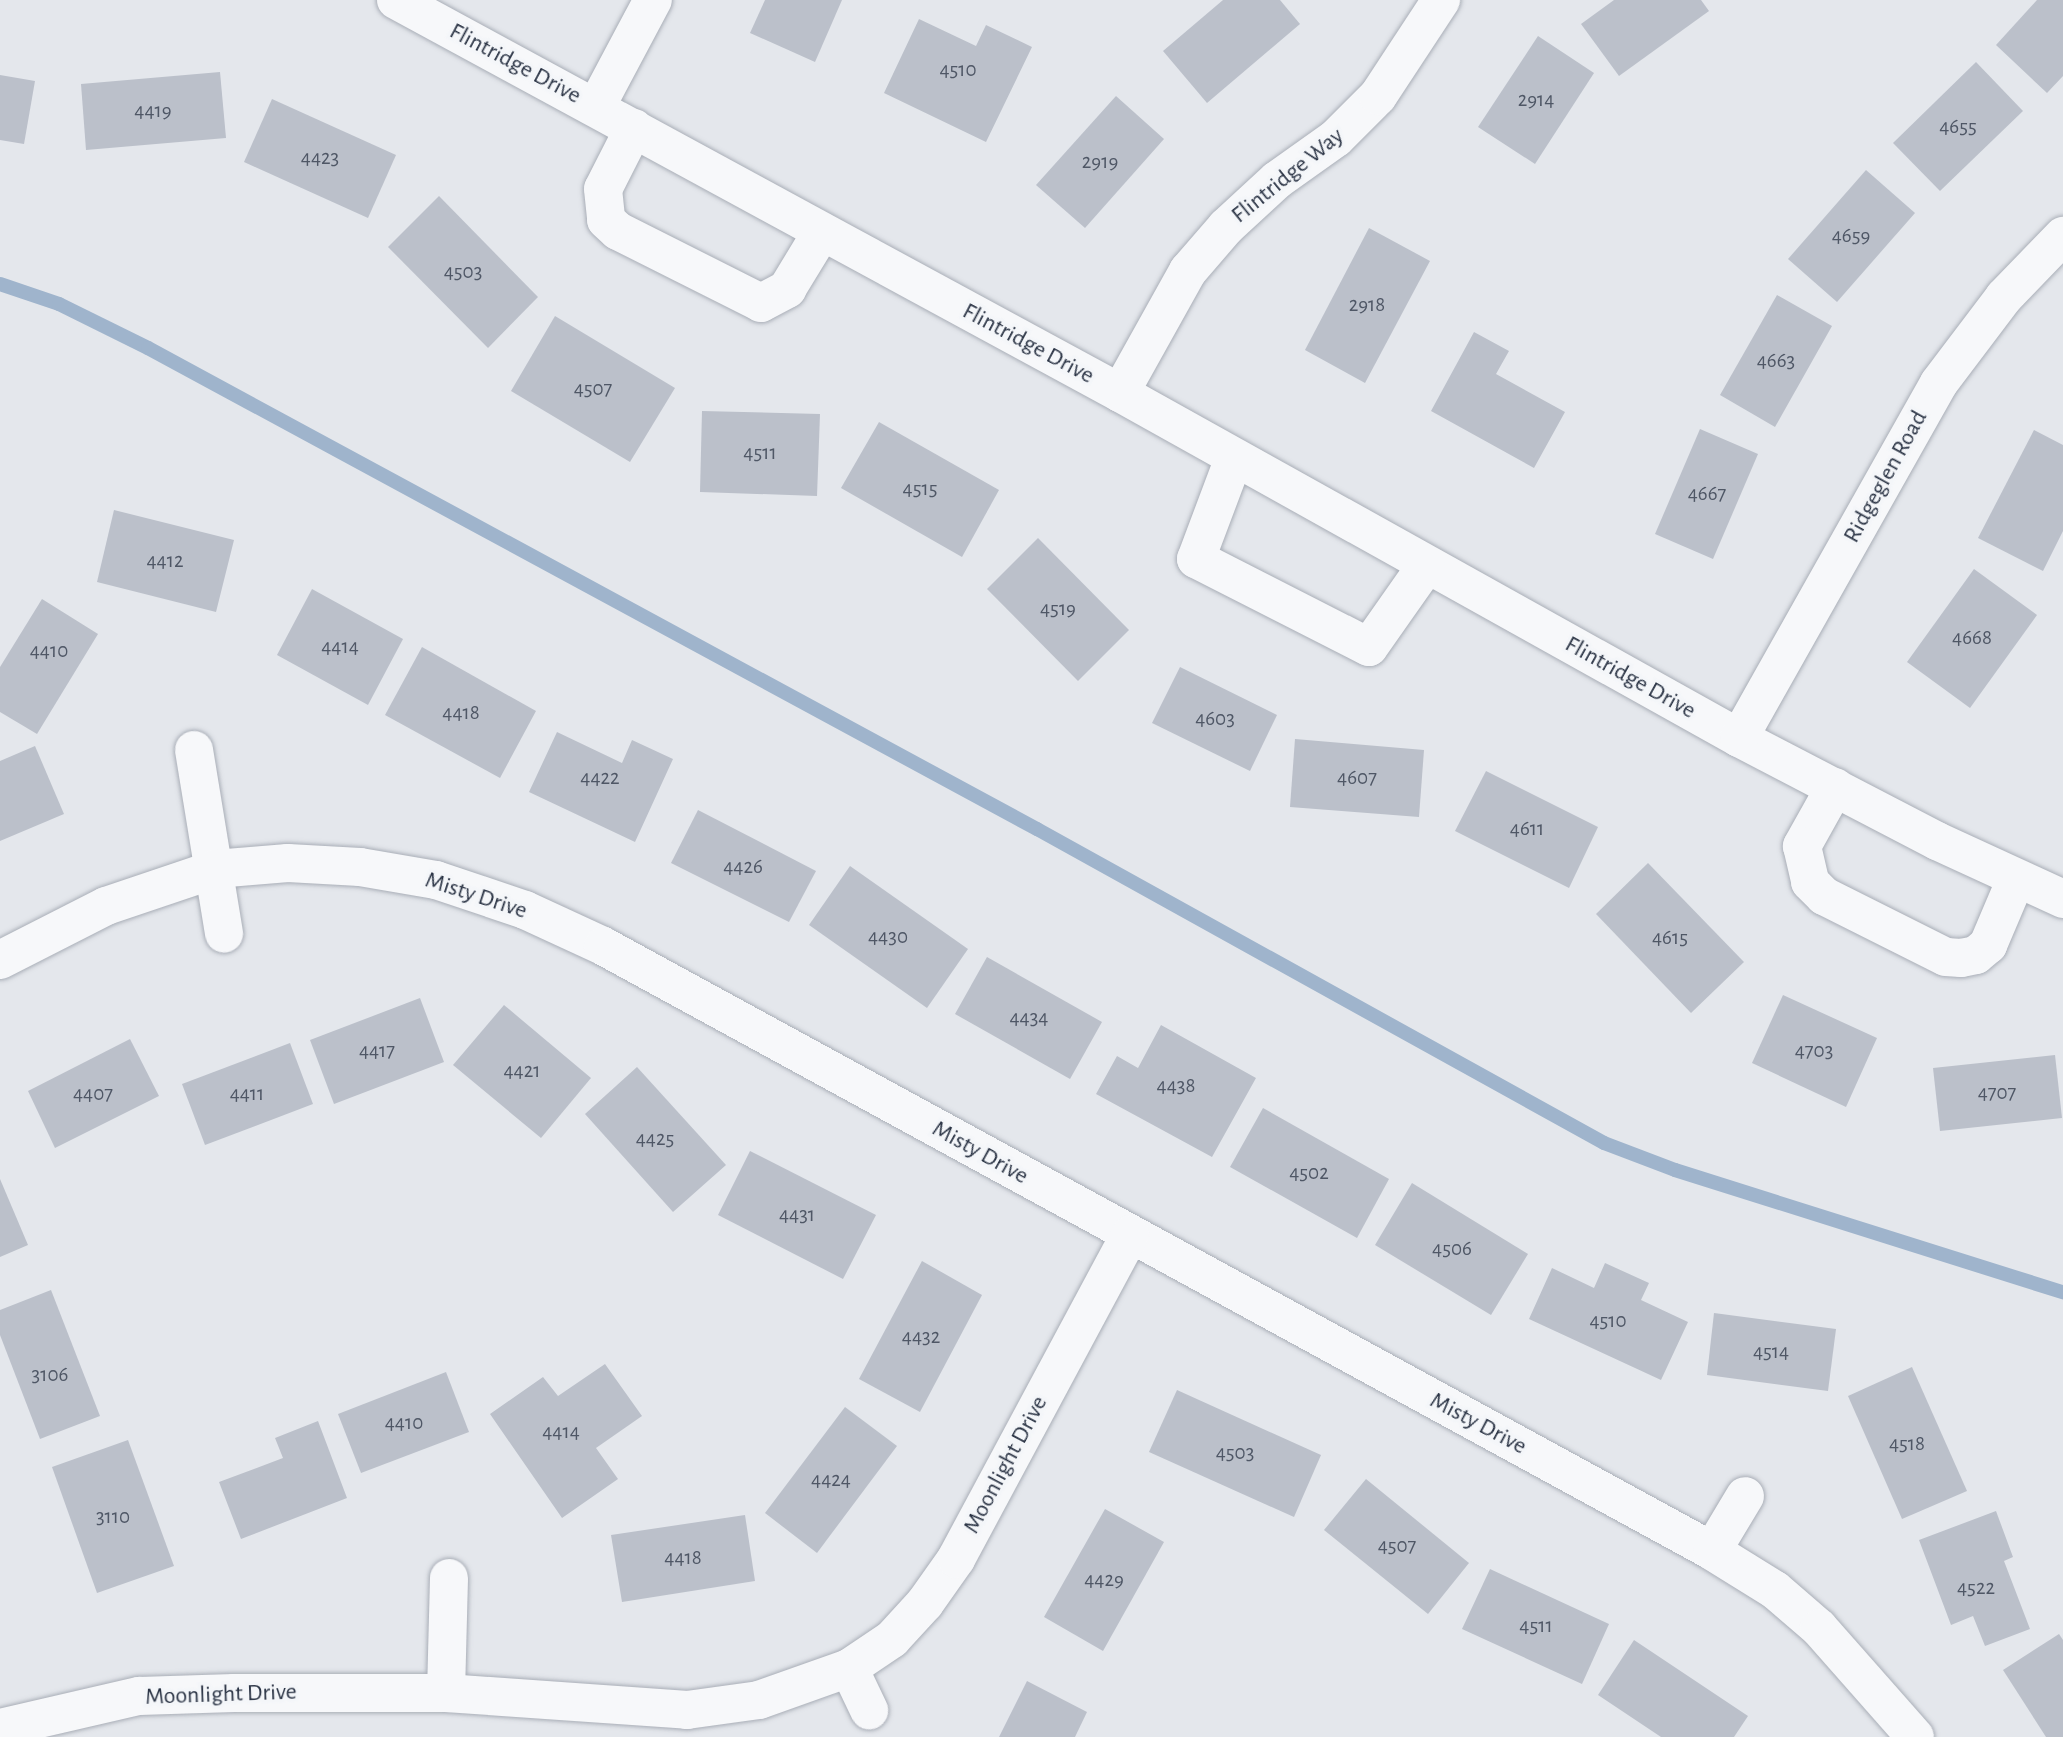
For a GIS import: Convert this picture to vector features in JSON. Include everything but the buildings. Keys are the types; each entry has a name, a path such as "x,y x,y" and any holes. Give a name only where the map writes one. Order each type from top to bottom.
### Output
{"street":[{"name":"Flintridge Drive","path":"396,0 1120,393 1426,566 1739,738 2016,879 2063,899"},
{"path":"596,107 653,0"},
{"name":"Flintridge Way","path":"1120,393 1188,271 1226,227 1277,180 1336,138 1378,96 1441,0"},
{"path":"634,128 603,188 606,220 618,231 761,303 788,289 821,233"},
{"name":"Ridgeglen Road","path":"1739,738 1939,383 2004,297 2063,236"},
{"path":"1234,458 1196,559 1368,647 1426,566"},
{"path":"194,750 224,934"},
{"path":"1835,787 1802,846 1810,882 1824,896 1946,957 1961,958 1976,955 1988,945 2016,879"},
{"name":"Misty Drive","path":"0,960 106,906 215,869 288,863 359,867 436,880 525,910 603,946 1712,1551 1775,1590 1819,1628 1915,1737"},
{"name":"Moonlight Drive","path":"0,1728 139,1696 446,1693 687,1710 759,1700 849,1668 892,1639 925,1603 956,1559 1130,1235"},
{"path":"1712,1551 1745,1496"},
{"path":"446,1693 449,1578"},
{"path":"849,1668 869,1710"}],"waterway":[{"path":"0,284 59,304 148,348 1037,829 1604,1143 1675,1170 2063,1292"}]}
